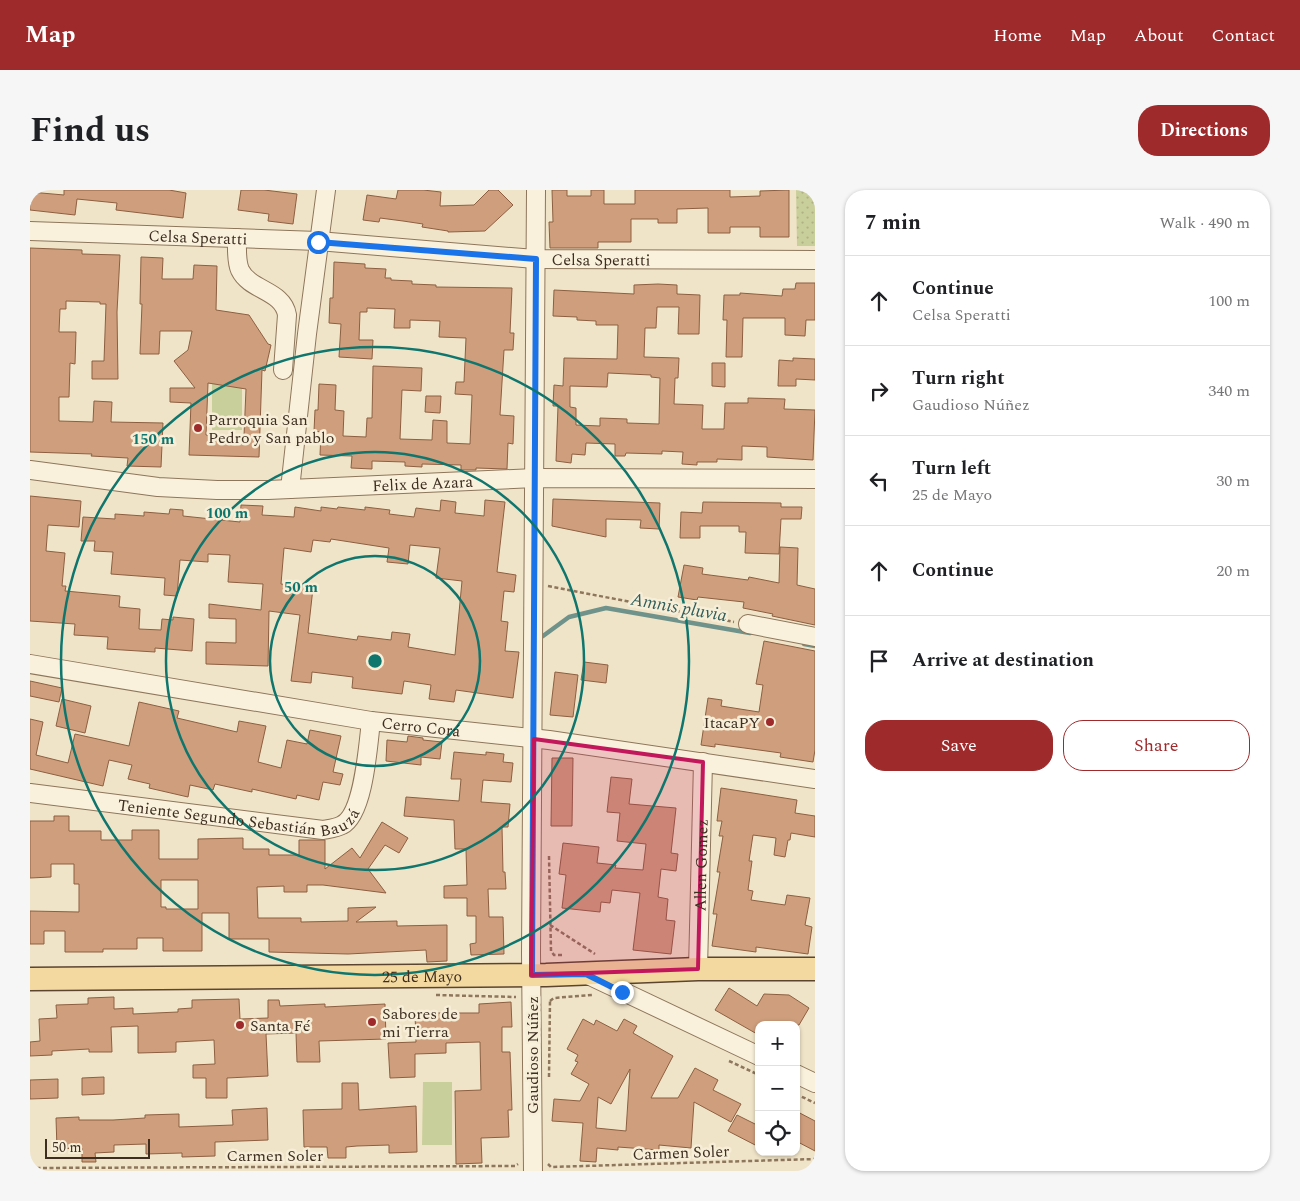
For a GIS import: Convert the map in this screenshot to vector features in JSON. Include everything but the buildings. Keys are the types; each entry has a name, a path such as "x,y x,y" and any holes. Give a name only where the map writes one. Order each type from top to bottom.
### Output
{"main road":[{"name":"25 de Mayo","path":"30,979 592,975 698,969 815,969"}],"street":[{"path":"290,489 318,242 326,190"},
{"name":"Gaudioso Núñez","path":"536,190 532,975 540,1167"},
{"name":"Celsa Speratti","path":"30,230 318,242 536,259 815,260"},
{"path":"237,238 239,268 244,276 283,302 287,315 283,370"},
{"path":"285,334 307,334"},
{"path":"284,353 305,354"},
{"name":"Felix de Azara","path":"30,470 158,487 217,490 290,489 535,478 815,479"},
{"path":"748,624 815,637"},
{"name":"Cerro Corá","path":"30,664 372,721 534,739 815,779"},
{"name":"Teniente Segundo Sebastián Bauzá","path":"30,793 323,830 343,825 353,812 362,790 372,721"},
{"name":"Allen Gomez","path":"698,969 703,762"},
{"path":"592,975 755,1054"},
{"path":"800,1076 815,1083"}],"path":[{"path":"547,586 748,624"},
{"path":"550,925 592,975 550,1001"},
{"path":"554,992 554,998"},
{"path":"800,1096 815,1103"},
{"name":"Carmen Soler","path":"30,1168 515,1168 815,1159"}],"highlighted area":[{"path":"534,739 703,762 698,969 531,975"}],"green space":[{"path":"796,190 815,190 815,246 797,246"},
{"path":"212,383 242,383 242,430 212,430"},
{"path":"423,1082 452,1082 452,1145 422,1145"}],"waterway":[{"name":"Amnis pluvia","path":"543,636 569,617 606,608 750,633"},
{"name":"Amnis pluvia","path":"804,644 815,646"}],"place":[{"name":"Parroquia San Pedro y San pablo","path":"198,428"},
{"name":"ItacaPY","path":"770,722"},
{"name":"Sabores de mi Tierra","path":"372,1022"},
{"name":"Santa Fé","path":"240,1025"}],"route":[{"path":"318,242 536,259 532,975 586,974 622,992"}]}
